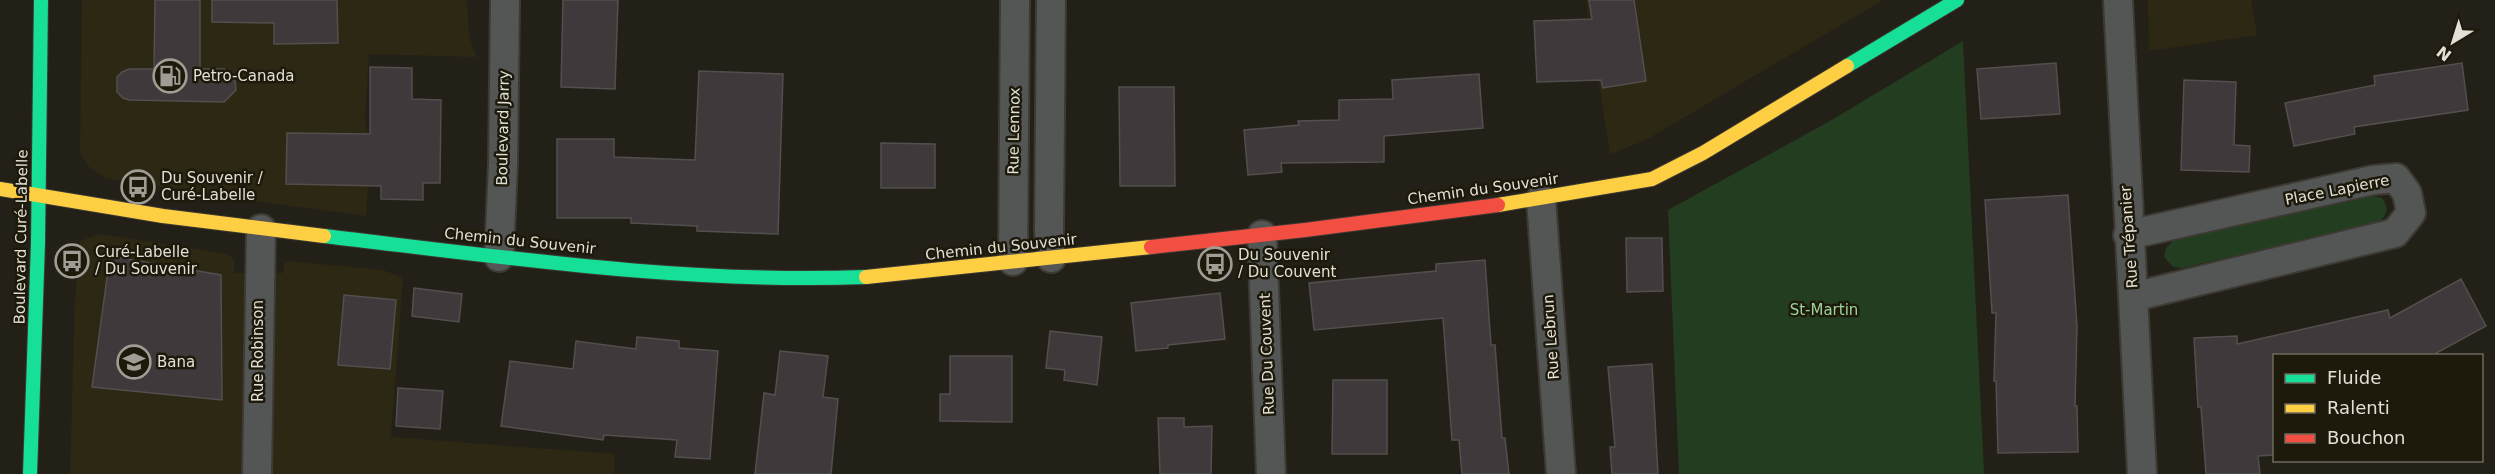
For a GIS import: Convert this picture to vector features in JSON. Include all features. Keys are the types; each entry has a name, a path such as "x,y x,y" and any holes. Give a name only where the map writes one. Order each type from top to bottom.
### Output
{"street":[{"name":"Boulevard Curé-Labelle","path":"30,474 39,197 41,0"},
{"name":"Boulevard Jarry","path":"499,256 503,164 505,0"},
{"name":"Rue Lennox","path":"1014,261 1015,0"},
{"path":"1051,0 1049,231 1051,258"},
{"name":"Chemin du Souvenir","path":"0,189 39,197 261,229 499,256 636,269 810,278 866,277 1262,235 1541,199 1635,182 1665,173 1713,147 1957,0"},
{"name":"Rue Trépanier","path":"2118,0 2128,235 2142,474"},
{"name":"Place Lapierre","path":"2128,235 2373,180 2396,178 2406,193 2411,213 2395,233 2133,297"},
{"name":"Rue Lebrun","path":"1541,199 1561,474"},
{"name":"Rue Robinson","path":"257,474 261,229"},
{"name":"Rue Du Couvent","path":"1262,235 1271,474"}],"shaded area":[{"path":"82,0 467,0 469,35 476,57 369,54 365,117 370,151 366,216 255,201 105,178 89,167 80,153"},
{"path":"1586,0 1883,0 1646,140 1610,154"},
{"path":"2148,0 2251,0 2257,35 2149,51"},
{"path":"100,234 228,254 234,260 234,273 283,273 284,264 288,261 383,270 403,278 391,437 615,454 614,474 70,474 75,299 80,241"}],"green space":[{"name":"St-Martin","path":"1963,41 1984,474 1679,474 1668,210 1830,121"},
{"path":"2370,195 2382,198 2387,208 2383,218 2377,223 2182,268 2173,267 2164,257 2166,248 2174,240"}],"building":[{"path":"155,0 200,0 200,69 224,69 235,81 236,90 224,102 129,100 117,92 117,77 122,72 129,69 154,69"},
{"path":"212,0 337,0 338,43 274,44 274,23 212,22"},
{"path":"563,0 618,0 615,89 561,87"},
{"path":"1589,0 1634,0 1646,81 1603,88 1601,80 1537,82 1534,21 1592,19"},
{"path":"2056,63 2060,114 1981,119 1977,69"},
{"path":"2462,63 2468,110 2354,127 2355,134 2294,146 2285,103 2375,85 2374,76"},
{"path":"370,67 412,68 412,99 441,100 440,183 423,183 423,200 381,199 381,186 286,184 287,133 370,134"},
{"path":"699,71 783,74 778,234 697,231 697,226 631,223 631,218 557,218 557,139 614,139 614,157 695,160"},
{"path":"1479,74 1483,128 1384,136 1384,162 1281,163 1282,172 1248,175 1244,130 1299,125 1298,121 1339,120 1339,100 1393,99 1392,80"},
{"path":"2184,80 2236,82 2234,145 2250,146 2249,172 2181,170"},
{"path":"1119,87 1174,87 1175,186 1120,186"},
{"path":"881,143 935,144 935,188 881,188"},
{"path":"2068,195 2077,326 2075,406 2077,406 2078,452 1998,453 1996,381 1994,381 1996,313 1992,313 1985,200"},
{"path":"1626,238 1662,238 1663,291 1627,292"},
{"path":"110,256 221,275 222,400 92,387"},
{"path":"1485,260 1491,345 1495,345 1502,438 1505,438 1509,474 1462,474 1459,440 1452,440 1443,318 1314,330 1309,283 1436,271 1436,264"},
{"path":"2461,279 2486,326 2435,354 2273,354 2273,455 2258,456 2260,474 2206,474 2201,407 2198,407 2194,338 2237,336 2237,344 2388,310 2390,318"},
{"path":"414,288 462,294 459,322 412,316"},
{"path":"1220,293 1225,339 1136,351 1131,303"},
{"path":"344,295 396,300 390,369 338,365"},
{"path":"1050,331 1102,337 1097,385 1064,380 1065,370 1046,368"},
{"path":"637,337 679,341 679,348 718,351 710,459 675,457 677,440 604,435 603,440 501,426 510,361 573,369 576,341 636,349"},
{"path":"780,351 828,356 823,397 838,399 831,474 755,474 764,393 775,395"},
{"path":"950,356 1012,356 1012,422 940,421 940,394 950,394"},
{"path":"1652,364 1658,474 1612,474 1610,447 1615,447 1608,367"},
{"path":"1333,380 1387,380 1387,454 1332,454"},
{"path":"398,388 443,391 440,429 396,426"},
{"path":"1158,418 1184,418 1184,427 1212,426 1211,474 1160,474"}],"traffic: fast":[{"path":"30,474 38,243 41,0"},
{"path":"1847,66 1957,0"},
{"path":"324,236 527,260 663,273 798,278 866,277"}],"traffic: slow":[{"path":"1498,205 1652,179 1703,153 1847,66"},
{"path":"0,189 163,216 324,236"},
{"path":"866,277 1151,247"}],"traffic: jam":[{"path":"1151,247 1498,205"}],"place":[{"name":"Petro-Canada","path":"170,76"},
{"name":"Du Souvenir / Curé-Labelle","path":"138,187"},
{"name":"Curé-Labelle / Du Souvenir","path":"72,261"},
{"name":"Du Souvenir / Du Couvent","path":"1215,264"},
{"name":"Bana","path":"134,362"}]}
